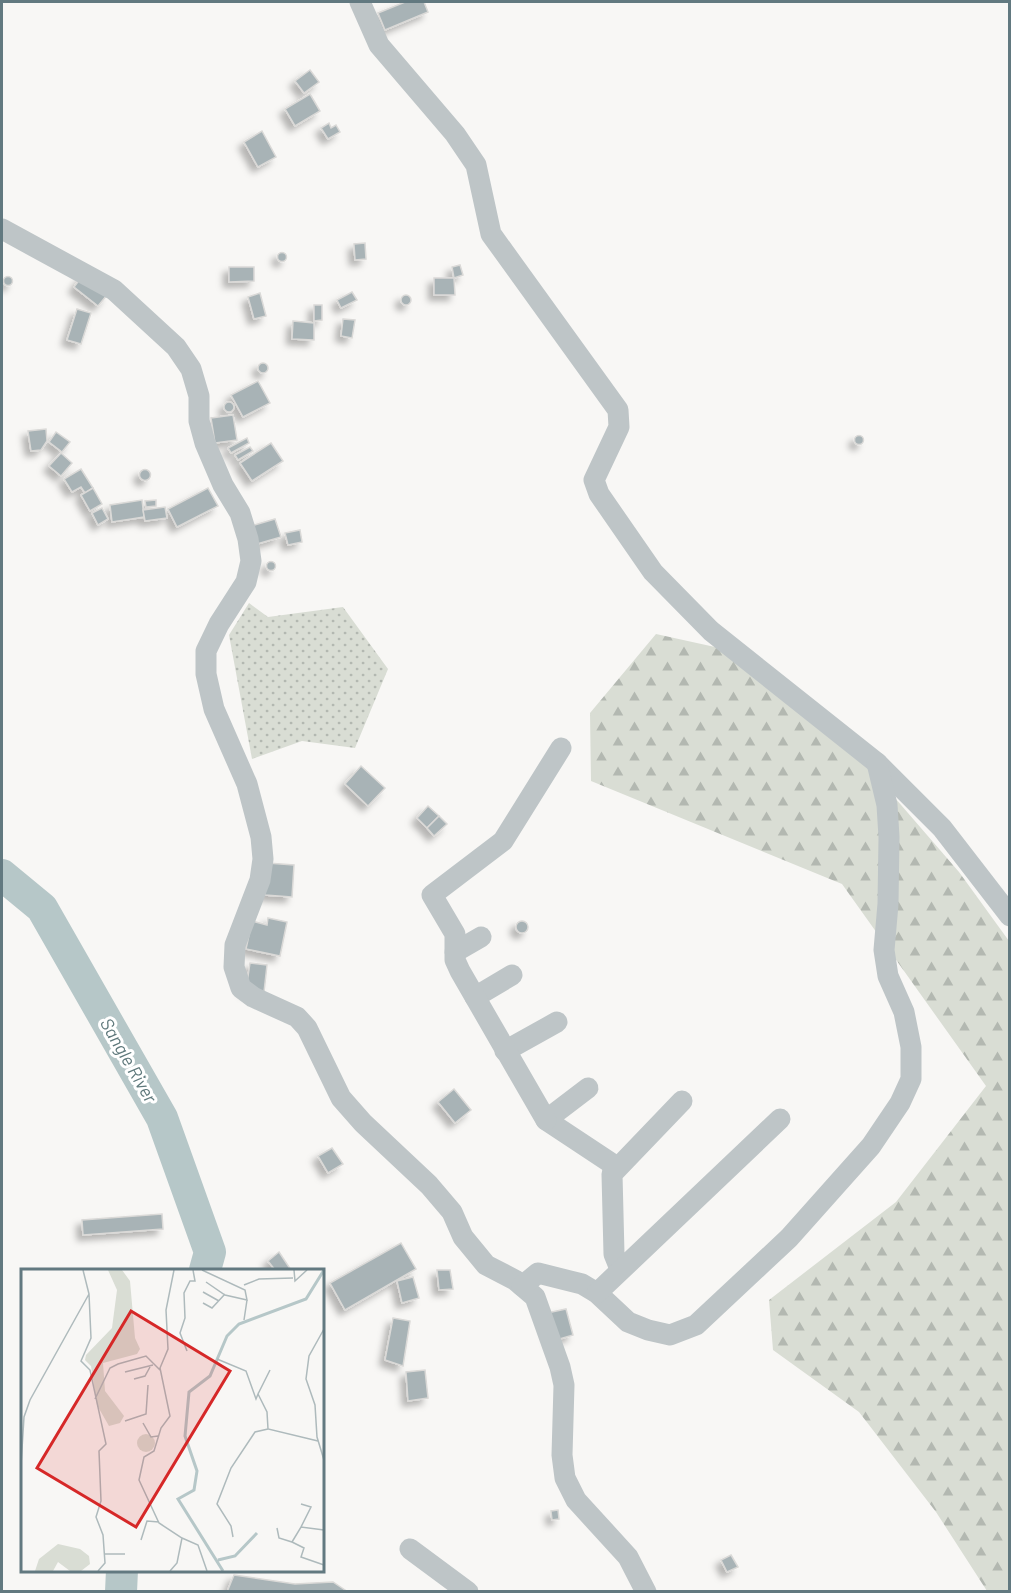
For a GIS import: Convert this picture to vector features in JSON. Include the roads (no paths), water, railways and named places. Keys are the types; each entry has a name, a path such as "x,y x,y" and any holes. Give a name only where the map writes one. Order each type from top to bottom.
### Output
{"street":[{"path":"360,2 379,45 455,134 476,165 491,234 618,410 620,427 594,480 599,494 654,572 711,631 877,764 942,828 1010,916"},
{"path":"2,229 114,290 176,347 191,369 199,396 199,421 205,443 223,486 240,513 248,539 251,561 246,582 219,624 206,651 206,674 214,709 247,784 261,837 263,859 260,880 235,945 234,967 241,988 253,998 297,1017 307,1028 341,1098 363,1123 445,1203 452,1212 463,1237 486,1265 515,1280 535,1298 564,1384 562,1455 565,1478 576,1500 628,1557 646,1592"},
{"path":"561,748 503,841 432,895 455,934 455,960 505,1052 546,1120 617,1167"},
{"path":"522,1286 538,1273 582,1284 597,1293 628,1322 648,1330 670,1335 696,1325 789,1238 871,1146 900,1103 911,1079 910,1047 904,1012 888,976 884,950 888,904 889,837 887,805 877,764"},
{"path":"455,952 481,937"},
{"path":"475,997 512,975"},
{"path":"505,1052 557,1022"},
{"path":"546,1120 588,1088"},
{"path":"620,1269 614,1254 612,1174 682,1101"},
{"path":"597,1293 780,1119"},
{"path":"410,1549 468,1592"}],"waterway":[{"name":"Sangle River","path":"2,875 42,908 162,1118 210,1252 205,1269"},
{"name":"Sangle River","path":"121,1592 122,1572"}]}
